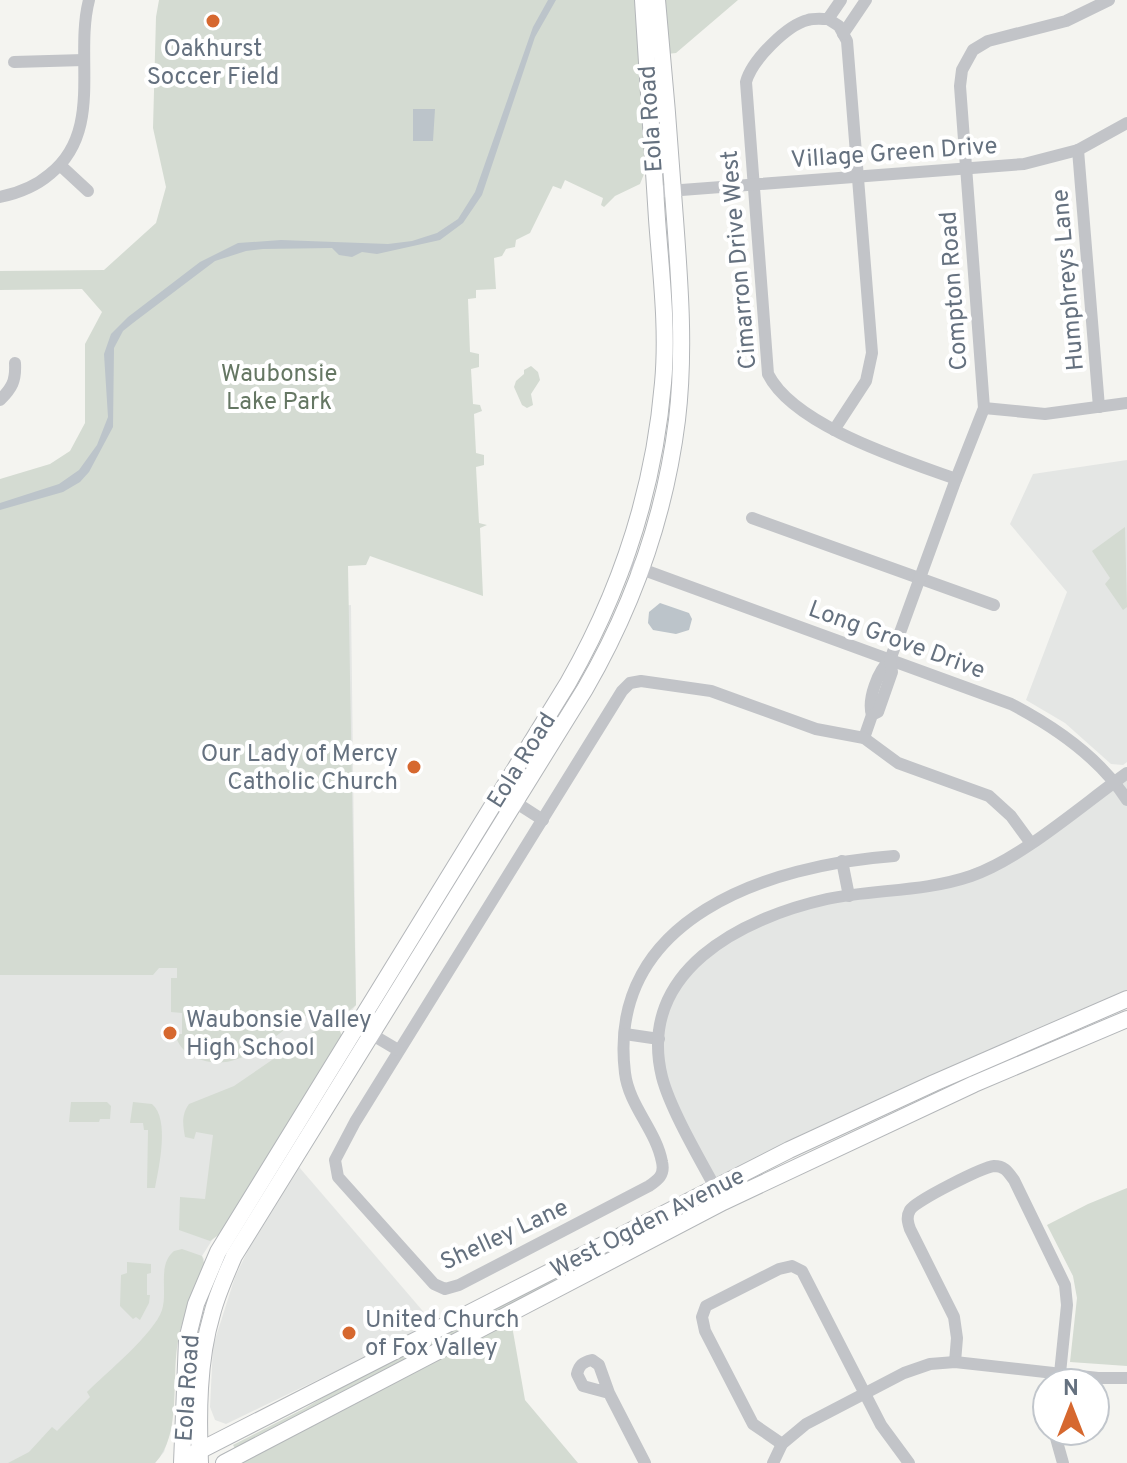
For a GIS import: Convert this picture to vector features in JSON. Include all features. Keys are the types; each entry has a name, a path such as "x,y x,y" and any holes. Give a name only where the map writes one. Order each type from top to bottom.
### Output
{"main road":[{"name":"Eola Road","path":"508,798 592,641 625,563 651,469 663,382 664,318 643,0"},
{"name":"Eola Road","path":"199,1457 201,1375 212,1314 243,1241 364,1030 508,798 599,664 641,569 656,522 670,463 681,375 681,308 657,0"},
{"name":"West Ogden Avenue","path":"180,1462 199,1457 934,1083 1127,999"},
{"name":"West Ogden Avenue","path":"224,1463 719,1194 1127,1019"},
{"name":"Eola Road","path":"180,1462 185,1353 191,1321 203,1286 229,1231 364,1030"},
{"path":"934,1083 935,1102"}],"street":[{"path":"0,197 32,187 61,166 74,146 81,126 84,25 89,0"},
{"path":"834,430 866,381 872,361 847,41 839,26 828,19 841,0"},
{"path":"843,34 866,0"},
{"name":"Compton Road","path":"864,738 872,715 878,712 891,675 890,660 984,408 961,76 973,50 997,38 1078,17 1109,0"},
{"name":"Cimarron Drive West","path":"828,19 802,23 759,55 750,68 745,89 768,374 773,385 787,399 834,430 868,447 956,479"},
{"path":"14,62 84,60"},
{"name":"Village Green Drive","path":"655,192 1024,164 1078,150 1127,123"},
{"name":"Humphreys Lane","path":"1078,150 1099,407"},
{"path":"61,166 88,191"},
{"path":"0,400 12,388 16,378 15,363"},
{"path":"984,408 1045,414 1127,403"},
{"path":"752,518 994,605"},
{"name":"Long Grove Drive","path":"625,563 1024,711 1067,738 1114,782 1127,800"},
{"name":"Shelley Lane","path":"864,738 816,729 711,691 635,681 622,691 398,1050 337,1153 335,1171 434,1284 445,1289 459,1285 649,1186 662,1174 663,1167 659,1150 627,1084 625,1034 635,986 656,953 679,928 718,902 764,881 842,861 894,856"},
{"path":"864,738 898,763 989,796 1011,816 1030,842"},
{"path":"719,1194 667,1092 660,1068 659,1039 670,997 696,958 758,922 804,905 956,881 993,866 1127,773"},
{"path":"508,798 543,820"},
{"path":"842,861 849,896"},
{"path":"364,1030 398,1050"},
{"path":"625,1034 659,1039"},
{"path":"955,1362 957,1338 954,1317 910,1229 908,1218 911,1208 922,1201 985,1169 998,1166 1006,1169 1014,1180 1065,1285 1067,1305 1060,1367"},
{"path":"782,1444 759,1430 745,1410 702,1324 706,1306 785,1267 802,1271 890,1440 909,1463"},
{"path":"773,1463 782,1444 806,1424 917,1367 955,1362 1031,1374"},
{"path":"609,1393 645,1463"}],"shaded area":[{"path":"548,0 556,0 535,37 482,195 463,223 440,240 377,254 362,252 352,257 339,255 332,248 263,249 215,261 123,331 114,348 113,427 89,472 80,482 63,492 0,510 0,503 59,484 79,470 97,445 108,417 104,354 111,334 128,317 200,262 238,243 281,240 388,244 412,241 437,233 458,219 475,192 533,27"},
{"path":"413,109 435,109 433,141 413,141"},
{"path":"1127,460 1127,762 1123,765 1111,764 1065,723 1026,700 1067,592 1010,524 1033,474"},
{"path":"660,603 689,613 692,619 689,630 676,634 653,630 648,623 649,612"},
{"name":"Waubonsie Valley High School","path":"351,605 356,1005 339,1029 342,1036 202,1256 204,1259 179,1332 173,1372 172,1427 164,1452 155,1463 0,1463 0,634"},
{"path":"1127,773 1127,994 707,1184 656,1068 673,985 761,916 936,883 1010,855"},
{"path":"299,1167 434,1324 226,1424 215,1420 210,1407 213,1346 235,1277 253,1240"}],"green space":[{"name":"Waubonsie Lake Park","path":"159,0 738,0 676,53 657,55 659,108 652,73 646,169 640,184 615,196 604,207 601,205 603,198 565,180 561,189 553,186 530,233 516,240 515,247 506,249 502,256 494,258 496,289 476,290 476,298 468,299 470,352 479,354 479,367 471,369 473,404 480,405 482,411 474,414 476,453 484,455 484,465 476,467 479,523 487,525 480,528 483,596 370,556 366,565 348,566 356,1005 350,1010 323,1010 307,1015 254,1051 226,1062 210,1062 194,1057 178,1042 175,1034 182,1034 182,1013 171,1012 171,978 177,978 177,968 159,968 153,975 0,975 0,479 50,464 70,451 85,423 85,344 102,312 82,289 0,290 0,271 104,270 156,223 166,187 153,128"},
{"path":"531,366 538,372 540,380 531,394 533,405 527,408 522,405 514,387 524,370"},
{"path":"1125,527 1127,607 1123,610 1105,584 1110,578 1092,551"},
{"path":"328,1027 339,1029 342,1036 220,1234 210,1241 179,1230 180,1197 205,1199 213,1135 196,1132 194,1139 185,1137 183,1124 186,1108 234,1086 313,1032"},
{"path":"71,1102 107,1102 111,1106 110,1119 69,1122"},
{"path":"133,1102 152,1104 161,1120 162,1144 155,1188 147,1188 148,1130 144,1130 143,1123 130,1123"},
{"path":"1127,1188 1127,1366 1070,1362 1077,1298 1073,1276 1047,1225"},
{"path":"182,1249 202,1256 205,1266 181,1327 173,1420 164,1451 155,1463 8,1463 29,1452 52,1427 57,1431 90,1397 87,1392 150,1330 164,1303 166,1263 174,1251"},
{"path":"588,1259 590,1262 559,1280 236,1450 233,1445 370,1370"},
{"path":"127,1262 151,1264 151,1273 147,1274 149,1303 140,1320 136,1317 133,1319 120,1306 121,1275 127,1273"},
{"path":"511,1320 525,1400 578,1463 235,1463"}],"place":[{"name":"Oakhurst Soccer Field","path":"213,21"},
{"name":"Our Lady of Mercy Catholic Church","path":"414,767"},
{"name":"Waubonsie Valley High School","path":"170,1033"},
{"name":"United Church of Fox Valley","path":"349,1333"}]}
